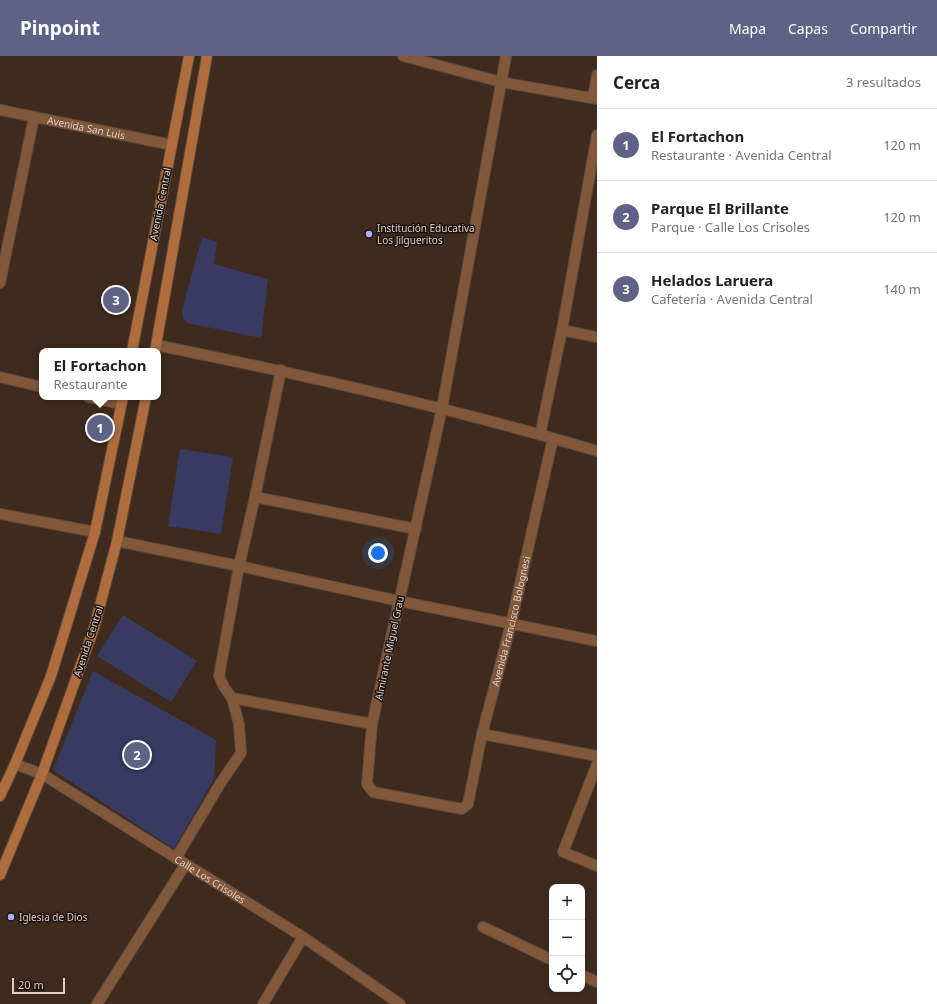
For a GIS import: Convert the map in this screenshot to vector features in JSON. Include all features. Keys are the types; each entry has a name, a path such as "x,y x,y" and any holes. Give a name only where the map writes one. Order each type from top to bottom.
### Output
{"main road":[{"name":"Avenida Central","path":"133,348 189,56"},
{"name":"Avenida Central","path":"155,348 207,56"},
{"name":"Avenida Central","path":"0,875 42,774 94,628 117,541 145,400"},
{"path":"0,796 15,764 51,676 95,532 122,401"}],"street":[{"path":"403,56 501,82 595,98 597,75"},
{"name":"Almirante Miguel Grau","path":"468,804 462,809 373,792 367,784 372,724 442,408 506,56"},
{"name":"Avenida San Luis","path":"0,110 172,145"},
{"path":"0,283 34,117"},
{"path":"540,435 562,330 597,135"},
{"path":"562,330 597,337"},
{"path":"161,349 281,370 442,408 597,451"},
{"path":"176,858 220,784 241,753 239,724 232,698 224,687 219,676 239,566 281,370"},
{"path":"0,378 39,386"},
{"name":"Avenida Francisco Bolognesi","path":"468,804 482,734 511,624 553,438"},
{"path":"255,497 416,529"},
{"path":"0,514 95,532"},
{"path":"117,541 399,601 597,641"},
{"path":"232,698 372,724"},
{"path":"482,734 597,756"},
{"name":"Calle Los Crisoles","path":"15,764 42,774 302,937 400,1004"},
{"path":"597,764 563,852 597,866"},
{"path":"97,1004 186,865"},
{"path":"484,927 549,959"},
{"path":"263,1004 302,937"},
{"path":"585,976 597,982"}],"shaded area":[{"path":"202,237 217,242 214,264 268,279 261,338 187,323 183,318 182,310"},
{"path":"180,449 233,457 221,534 168,526"},
{"path":"123,615 197,661 171,702 97,656"},
{"path":"93,671 216,740 214,779 174,849 53,770"}],"place":[{"name":"Institución Educativa Los Jilgueritos","path":"369,234"},
{"name":"Helados Laruera","path":"116,300"},
{"name":"El Fortachon","path":"100,428"},
{"name":"Parque El Brillante","path":"137,755"},
{"name":"Iglesia de Dios","path":"11,917"}]}
